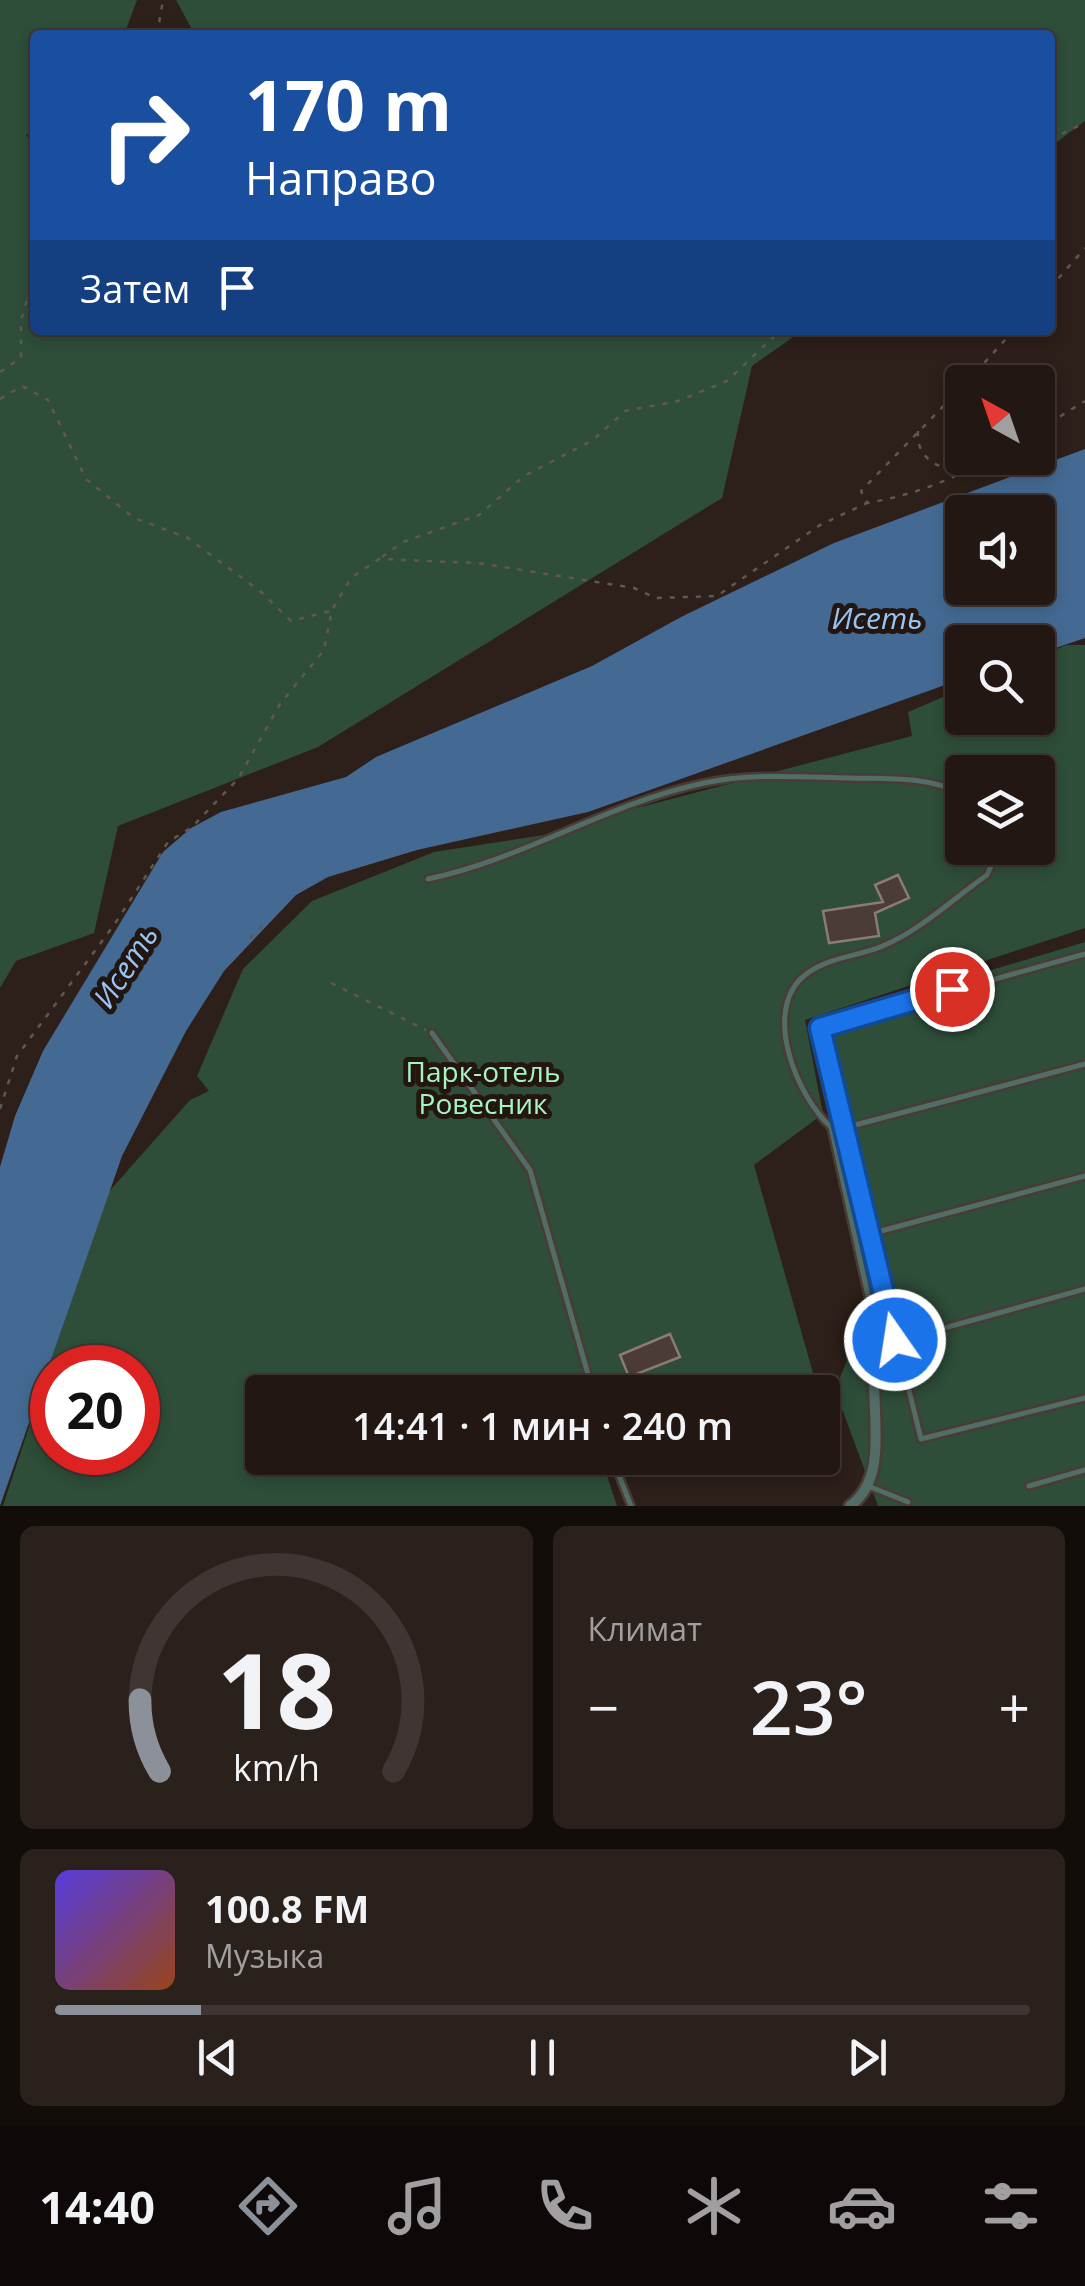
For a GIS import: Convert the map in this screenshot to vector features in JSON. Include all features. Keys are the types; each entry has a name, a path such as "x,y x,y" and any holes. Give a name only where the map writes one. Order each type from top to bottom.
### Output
{"street":[{"path":"850,1506 868,1486 874,1466 872,1384 878,1346"}],"lane":[{"path":"428,879 501,860 642,800 706,782 774,776 888,778 925,781 945,788"},
{"path":"992,865 987,875 884,946 837,958 803,976 786,1002 788,1048 812,1110 830,1127 878,1346 1085,1289"},
{"path":"1085,954 820,1028 921,1439 1085,1398"},
{"path":"432,1032 530,1170 588,1375"},
{"path":"844,1128 1085,1064"},
{"path":"870,1234 1085,1176"},
{"path":"1029,1486 1085,1470"},
{"path":"619,1475 631,1506"},
{"path":"868,1486 908,1502"}],"path":[{"path":"158,30 163,0"},
{"path":"1055,136 1085,123"},
{"path":"1055,282 1085,248"},
{"path":"0,372 21,358 21,320 30,290"},
{"path":"0,1109 17,1056 114,925 168,842 192,827 238,779 280,704 324,650 332,610 351,578 403,542 479,515 524,476 593,440 625,411 678,401 727,382 776,335"},
{"path":"982,365 1009,335"},
{"path":"0,400 22,386 48,400 86,479 134,518 188,538 261,592 291,621 332,610"},
{"path":"1055,420 1085,402"},
{"path":"867,503 861,491 945,404"},
{"path":"918,430 922,454 945,468"},
{"path":"379,558 478,563 634,588 656,598 717,596 820,525 867,503 959,475"},
{"path":"250,938 267,920"},
{"path":"331,983 432,1032"}],"green space":[{"path":"0,0 137,0 126,30 30,30 30,132 26,135 30,141 30,335 796,335 752,366 722,498 318,747 118,826 94,933 16,961 0,988"},
{"path":"176,0 1085,0 1085,121 1055,143 1055,30 192,30"},
{"name":"Парк-отель Ровесник","path":"1085,645 1085,928 805,1020 823,1114 754,1165 813,1373 245,1375 245,1475 607,1475 617,1506 3,1506 30,1424 30,1475 160,1475 160,1345 56,1345 105,1196 190,1100 209,1091 197,1076 243,969 312,901 434,852 583,829 606,816 912,736 908,712 945,696 945,735 1055,735 1055,650"},
{"path":"1085,942 1085,1506 878,1506 840,1403 840,1378 878,1283 811,1024"}],"water":[{"name":"Исеть","path":"1085,449 1085,638 1055,648 1055,625 945,625 945,685 588,812 417,850 328,877 296,895 224,971 186,1031 122,1156 56,1345 30,1345 30,1420 0,1506 0,1167 15,1116 43,1051 163,852 191,828 221,812 346,777 376,757 592,666 681,617 834,543 945,501 945,605 1055,605 1055,495 962,495 1016,475 1055,475 1055,460"}],"building":[{"path":"898,875 909,898 875,913 879,936 829,943 823,911 883,902 875,885"},
{"path":"670,1334 680,1357 628,1375 620,1355"}],"route":[{"path":"895,1340 820,1028 952,989"}]}
